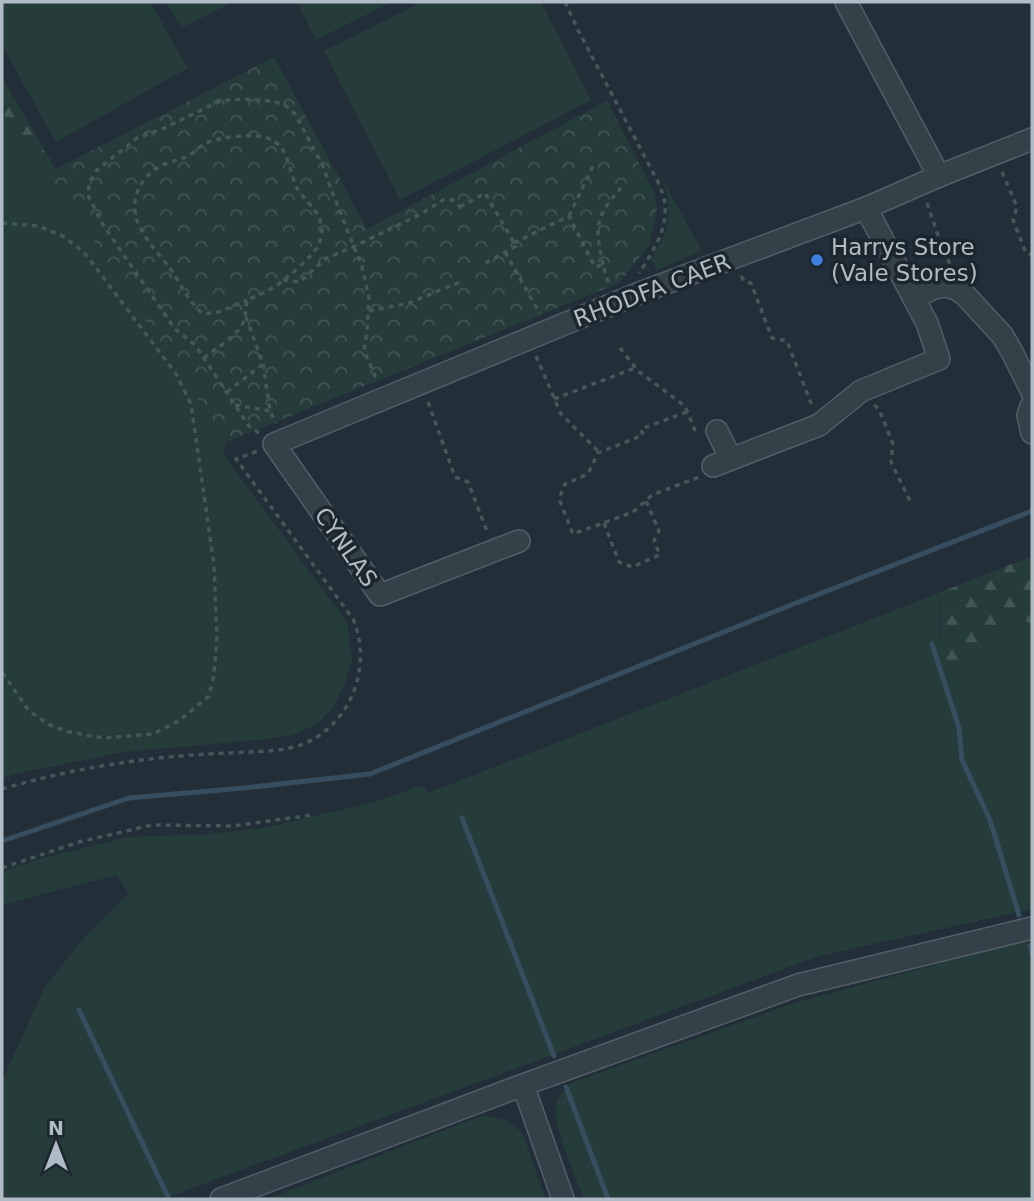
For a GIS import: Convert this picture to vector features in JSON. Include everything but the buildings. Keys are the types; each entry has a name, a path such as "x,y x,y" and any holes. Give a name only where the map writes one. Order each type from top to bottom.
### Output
{"street":[{"path":"846,2 929,180"},
{"name":"RHODFA CAER","path":"279,442 614,303 866,208 1032,139"},
{"path":"718,431 722,462 819,425 858,394 939,359 927,323 866,208"},
{"path":"914,298 934,288 947,286 965,295 1002,335 1032,392"},
{"path":"1032,404 1028,415 1032,433"},
{"name":"CYNLAS","path":"279,442 380,595 519,541"},
{"path":"221,1199 798,985 1032,928"},
{"path":"523,1085 563,1199"}],"path":[{"path":"565,2 665,200 659,240 633,285 637,294"},
{"path":"279,442 249,426 195,345 174,329 103,225 88,195 89,183 96,171 137,138 162,129 220,100 272,100 285,105 295,114 324,168 362,267 369,297 364,350 384,399"},
{"path":"230,137 268,138 281,147 296,186 321,223 322,234 313,252 274,288 247,300 219,312 203,314 194,306 177,278 141,231 135,217 134,205 138,192 143,181 154,170 187,156 204,144 230,137"},
{"path":"995,154 1017,207 1013,220 1026,253 1032,255"},
{"path":"514,243 569,216 594,164"},
{"path":"929,180 943,250 965,295"},
{"path":"614,303 598,239 599,219 621,188"},
{"path":"283,280 300,282 325,258 421,214 443,200 453,200 461,208 485,193 516,246 482,265"},
{"path":"569,216 595,267 603,265"},
{"path":"2,223 38,226 61,234 84,252 176,374 191,404 214,565 217,637 214,675 209,696 180,720 153,734 103,738 69,733 50,725 29,711 2,672"},
{"path":"505,252 550,330"},
{"path":"734,258 744,281 751,283 772,338 787,341 819,425"},
{"path":"369,311 409,303 460,282"},
{"path":"204,358 228,340 242,325 247,300"},
{"path":"246,315 263,364 270,411 279,442"},
{"path":"529,339 561,414 599,452"},
{"path":"620,348 635,368 685,406 698,437 718,431"},
{"path":"226,392 263,364"},
{"path":"554,399 635,368"},
{"path":"421,383 455,477 468,482 494,551"},
{"path":"858,394 879,409 893,444 891,462 911,503"},
{"path":"235,405 270,411"},
{"path":"687,412 641,429 643,435 599,452 588,474 565,484 559,499 573,534 633,512 652,495 714,471 722,462"},
{"path":"2,789 74,771 129,762 289,749 317,737 344,711 353,696 361,666 358,632 353,619 236,459"},
{"path":"604,523 619,562 632,567 660,555 654,541 659,531 646,500"},
{"path":"2,868 79,842 152,825 233,826 312,815"}],"green space":[{"path":"2,2 150,2 188,68 56,142 2,46"},
{"path":"166,2 233,2 181,28"},
{"path":"297,2 392,2 316,40"},
{"path":"422,2 541,2 591,100 400,200 324,51"},
{"path":"274,57 367,229 607,101 654,192 657,208 650,244 619,283 226,442 48,173"},
{"path":"2,77 56,169 49,173 226,442 223,454 347,622 352,662 334,707 317,724 292,735 124,752 2,779"},
{"path":"2,89 56,169 48,173 2,112"},
{"path":"663,180 702,251 657,270 651,259 662,240 668,212"},
{"path":"1032,556 1032,624 1021,619 999,623 985,635 976,658 967,663 951,663 940,654 941,592"},
{"path":"941,592 939,638 1032,610 1032,909 819,956 163,1199 2,1199 2,1081 45,987 82,940 128,894 117,875 2,905 2,872 43,858 127,837 207,834 264,828 378,801 419,786 424,787 428,793"},
{"path":"1032,940 1032,1199 584,1199 566,1152 556,1114 558,1099 571,1083 794,1003"},
{"path":"481,1116 505,1120 522,1132 546,1199 267,1199"}],"waterway":[{"path":"2,841 129,798 370,774 1032,511"},
{"path":"932,644 959,728 962,760 990,820 1019,915"},
{"path":"462,818 554,1056"},
{"path":"1030,946 1032,953"},
{"path":"79,1010 169,1199"},
{"path":"566,1087 608,1199"}],"place":[{"name":"Harrys Store (Vale Stores)","path":"817,260"}]}
